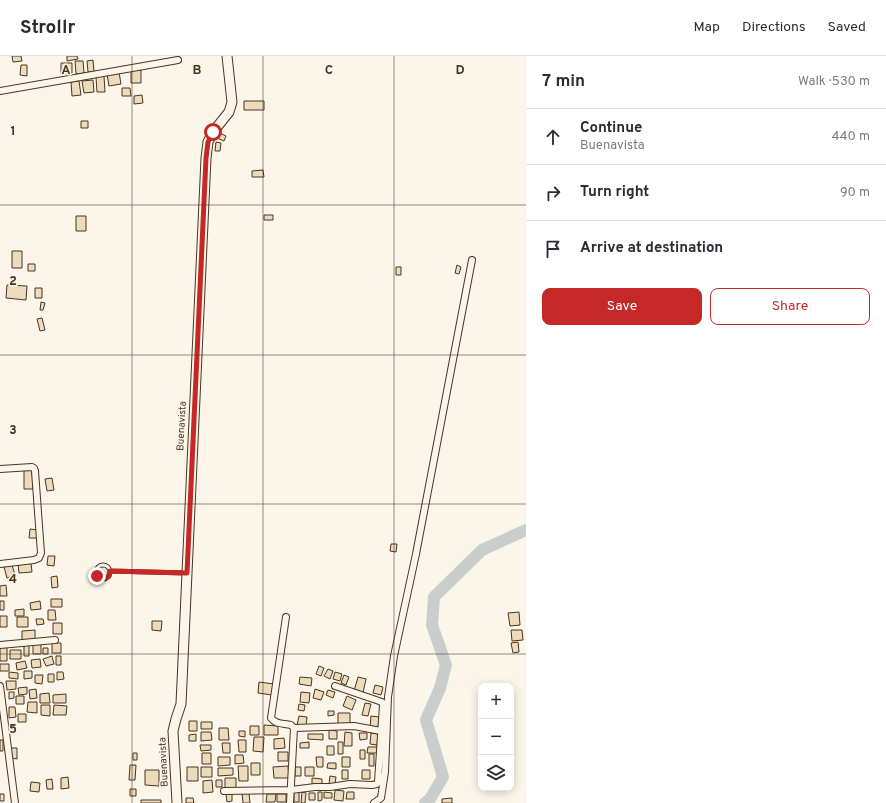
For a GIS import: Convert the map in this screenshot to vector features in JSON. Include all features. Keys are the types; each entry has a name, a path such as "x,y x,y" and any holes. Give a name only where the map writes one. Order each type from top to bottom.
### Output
{"street":[{"name":"Buenavista","path":"177,803 173,732 181,704 206,158 208,142 213,132 229,112 232,102 227,56"},
{"path":"0,91 178,60"},
{"path":"374,803 381,798 385,772 388,697 394,656 416,554 472,260"},
{"path":"0,469 32,467 36,471 41,553 39,558 34,560 0,564"},
{"path":"286,617 271,718 273,721 276,723 291,725 294,728 354,726 381,731"},
{"path":"0,645 55,640"},
{"path":"0,686 15,803"},
{"path":"224,791 291,790 350,784 372,786 377,784 382,702 334,686"},
{"path":"290,803 294,728"}],"lane":[{"path":"110,571 109,576 105,578 100,578 96,574 96,570 101,566 108,567 110,571 187,573"}],"building":[{"path":"12,56 21,56 22,61 13,62"},
{"path":"67,56 77,56 78,59 67,61"},
{"path":"93,60 94,72 88,72 87,61"},
{"path":"75,61 83,61 84,73 76,74"},
{"path":"61,63 72,63 72,73 61,73"},
{"path":"21,65 27,65 27,76 20,75"},
{"path":"131,70 141,70 141,83 131,83"},
{"path":"119,72 121,84 109,86 107,74"},
{"path":"104,76 105,92 97,92 96,77"},
{"path":"93,80 94,92 84,93 82,81"},
{"path":"79,81 81,95 72,96 71,82"},
{"path":"122,88 130,88 131,96 122,96"},
{"path":"142,95 143,103 134,104 134,96"},
{"path":"244,101 264,101 264,110 244,110"},
{"path":"81,121 88,121 88,128 81,128"},
{"path":"220,133 226,136 224,141 217,138"},
{"path":"216,142 221,143 220,151 215,151"},
{"path":"263,170 264,177 252,177 252,171"},
{"path":"264,215 273,215 273,220 264,220"},
{"path":"76,216 86,216 86,231 76,231"},
{"path":"12,251 22,251 22,268 12,268"},
{"path":"28,264 35,264 35,271 28,271"},
{"path":"457,265 461,267 459,274 455,273"},
{"path":"396,267 401,267 401,275 396,275"},
{"path":"7,285 27,286 26,300 6,298"},
{"path":"35,288 42,288 42,298 35,298"},
{"path":"41,302 45,303 43,310 40,310"},
{"path":"42,318 45,330 40,331 37,319"},
{"path":"24,470 32,470 33,489 24,489"},
{"path":"52,478 54,490 47,491 45,479"},
{"path":"30,529 38,530 37,538 29,538"},
{"path":"391,544 397,544 396,552 390,551"},
{"path":"48,556 55,556 54,566 47,565"},
{"path":"31,563 32,572 19,573 18,564"},
{"path":"12,565 15,575 7,578 4,567"},
{"path":"57,576 58,587 52,588 51,577"},
{"path":"6,585 7,596 0,596 0,586"},
{"path":"51,599 62,599 62,607 51,607"},
{"path":"0,601 4,601 4,610 0,610"},
{"path":"40,601 41,609 31,610 30,603"},
{"path":"24,609 24,616 15,616 15,610"},
{"path":"48,610 55,610 56,620 48,620"},
{"path":"519,612 520,625 510,626 508,613"},
{"path":"0,616 7,616 7,627 0,627"},
{"path":"17,617 28,617 28,627 17,627"},
{"path":"36,619 43,619 44,624 37,625"},
{"path":"152,621 162,621 161,631 152,630"},
{"path":"53,623 62,623 62,634 53,634"},
{"path":"35,630 35,641 22,642 22,631"},
{"path":"511,630 522,630 523,640 512,641"},
{"path":"518,642 519,652 513,653 511,643"},
{"path":"33,643 41,643 41,654 33,654"},
{"path":"52,643 61,643 61,653 52,653"},
{"path":"24,645 29,645 29,656 24,656"},
{"path":"0,647 7,647 7,661 0,661"},
{"path":"43,648 48,648 48,654 43,654"},
{"path":"10,650 21,650 21,659 10,659"},
{"path":"52,656 54,664 46,666 43,659"},
{"path":"56,656 61,656 61,665 56,665"},
{"path":"40,659 41,667 32,668 31,660"},
{"path":"25,661 27,668 17,670 16,663"},
{"path":"0,664 9,664 9,671 0,671"},
{"path":"319,666 324,668 321,676 316,674"},
{"path":"328,669 333,671 330,679 324,676"},
{"path":"24,671 32,671 32,678 24,679"},
{"path":"9,672 18,673 18,679 9,678"},
{"path":"57,672 63,672 64,679 57,680"},
{"path":"335,672 342,674 340,681 333,679"},
{"path":"48,674 54,674 54,682 48,682"},
{"path":"35,675 43,675 42,684 35,683"},
{"path":"344,675 349,677 346,685 341,683"},
{"path":"300,677 312,678 311,686 299,684"},
{"path":"358,677 366,679 363,693 354,691"},
{"path":"6,681 16,681 16,689 7,690"},
{"path":"259,682 274,684 272,695 258,693"},
{"path":"375,685 383,687 381,695 373,693"},
{"path":"27,687 27,694 19,695 18,688"},
{"path":"36,689 37,698 30,699 29,690"},
{"path":"315,689 324,692 321,700 313,698"},
{"path":"328,690 335,692 333,698 326,695"},
{"path":"9,692 14,692 14,698 9,699"},
{"path":"301,692 310,693 309,703 300,702"},
{"path":"49,693 50,703 40,703 40,694"},
{"path":"66,694 66,703 53,703 53,695"},
{"path":"16,696 24,696 24,704 16,704"},
{"path":"347,696 356,700 352,710 343,706"},
{"path":"28,702 37,702 37,713 27,712"},
{"path":"365,703 371,704 368,716 362,715"},
{"path":"299,704 305,705 304,711 298,710"},
{"path":"41,705 50,705 50,716 41,715"},
{"path":"54,705 67,706 66,715 53,715"},
{"path":"9,707 15,707 16,717 9,718"},
{"path":"328,711 334,711 334,715 328,716"},
{"path":"338,713 350,713 350,724 338,724"},
{"path":"18,714 26,714 26,722 18,722"},
{"path":"299,716 307,717 306,727 297,725"},
{"path":"371,716 379,717 378,728 370,728"},
{"path":"189,721 197,721 197,731 189,731"},
{"path":"201,722 212,722 212,729 201,729"},
{"path":"264,725 278,726 278,735 264,735"},
{"path":"250,726 259,726 259,735 250,735"},
{"path":"219,728 228,728 229,740 219,740"},
{"path":"329,730 337,731 337,739 329,739"},
{"path":"239,731 245,731 245,737 239,736"},
{"path":"201,732 211,732 212,740 201,741"},
{"path":"345,732 352,733 352,746 344,746"},
{"path":"359,733 367,733 367,739 360,740"},
{"path":"371,733 378,734 377,745 370,744"},
{"path":"196,734 196,741 189,741 189,735"},
{"path":"308,734 323,734 323,740 308,739"},
{"path":"254,737 264,737 263,752 253,751"},
{"path":"284,738 285,748 274,749 274,739"},
{"path":"0,740 3,740 3,751 0,751"},
{"path":"238,740 246,740 246,752 239,752"},
{"path":"309,742 309,748 300,748 300,743"},
{"path":"338,742 343,742 343,754 338,754"},
{"path":"222,743 230,743 230,753 223,753"},
{"path":"200,745 211,745 211,750 201,751"},
{"path":"327,746 334,746 334,755 327,755"},
{"path":"368,747 378,747 378,753 367,753"},
{"path":"11,748 17,748 17,759 11,758"},
{"path":"360,750 365,750 365,759 360,759"},
{"path":"278,752 288,752 288,761 278,761"},
{"path":"133,753 137,753 137,760 133,760"},
{"path":"202,753 211,753 211,764 202,764"},
{"path":"369,754 374,754 374,766 369,766"},
{"path":"235,755 243,755 244,763 235,764"},
{"path":"218,757 230,757 230,765 218,766"},
{"path":"316,757 323,757 323,767 317,767"},
{"path":"342,757 350,757 350,767 342,767"},
{"path":"251,763 260,763 260,775 251,775"},
{"path":"328,763 336,763 336,769 327,768"},
{"path":"130,765 136,765 135,780 129,780"},
{"path":"238,766 248,766 248,781 239,781"},
{"path":"288,766 289,778 274,778 273,767"},
{"path":"187,767 198,767 198,781 187,781"},
{"path":"201,767 212,767 212,777 201,777"},
{"path":"295,767 301,767 301,776 295,776"},
{"path":"305,767 314,767 314,776 305,776"},
{"path":"218,768 233,768 233,775 218,776"},
{"path":"145,770 159,770 159,786 145,785"},
{"path":"342,770 348,770 348,779 342,779"},
{"path":"362,770 370,770 370,779 362,779"},
{"path":"330,776 336,777 335,784 329,784"},
{"path":"68,777 69,788 61,789 61,778"},
{"path":"225,778 236,778 236,788 225,788"},
{"path":"312,778 322,779 322,785 312,784"},
{"path":"52,779 53,789 47,789 46,780"},
{"path":"212,780 213,792 203,793 203,781"},
{"path":"216,780 222,780 222,787 216,787"},
{"path":"31,782 40,783 39,792 30,791"},
{"path":"130,789 136,789 136,796 130,796"},
{"path":"335,790 344,791 343,801 334,800"},
{"path":"294,791 299,791 299,802 294,802"},
{"path":"302,792 306,793 305,803 301,803"},
{"path":"318,792 322,792 322,800 318,801"},
{"path":"324,792 332,793 332,798 324,798"},
{"path":"347,792 354,792 354,799 346,799"},
{"path":"242,793 249,793 250,803 243,803"},
{"path":"309,793 315,793 315,800 309,800"},
{"path":"0,794 4,794 4,801 0,801"},
{"path":"226,794 232,794 232,801 227,802"},
{"path":"267,794 276,794 275,802 266,802"},
{"path":"277,794 286,794 286,802 277,802"},
{"path":"186,798 193,798 194,803 186,803"},
{"path":"452,798 452,803 442,803 442,799"},
{"path":"141,800 161,800 161,803 141,803"}],"waterway":[{"path":"425,803 430,799 443,777 426,720 440,688 446,665 432,625 434,597 482,550 526,530"}],"route":[{"path":"97,576 103,579 109,576 110,571 187,573 206,158 208,142 213,132"}]}
